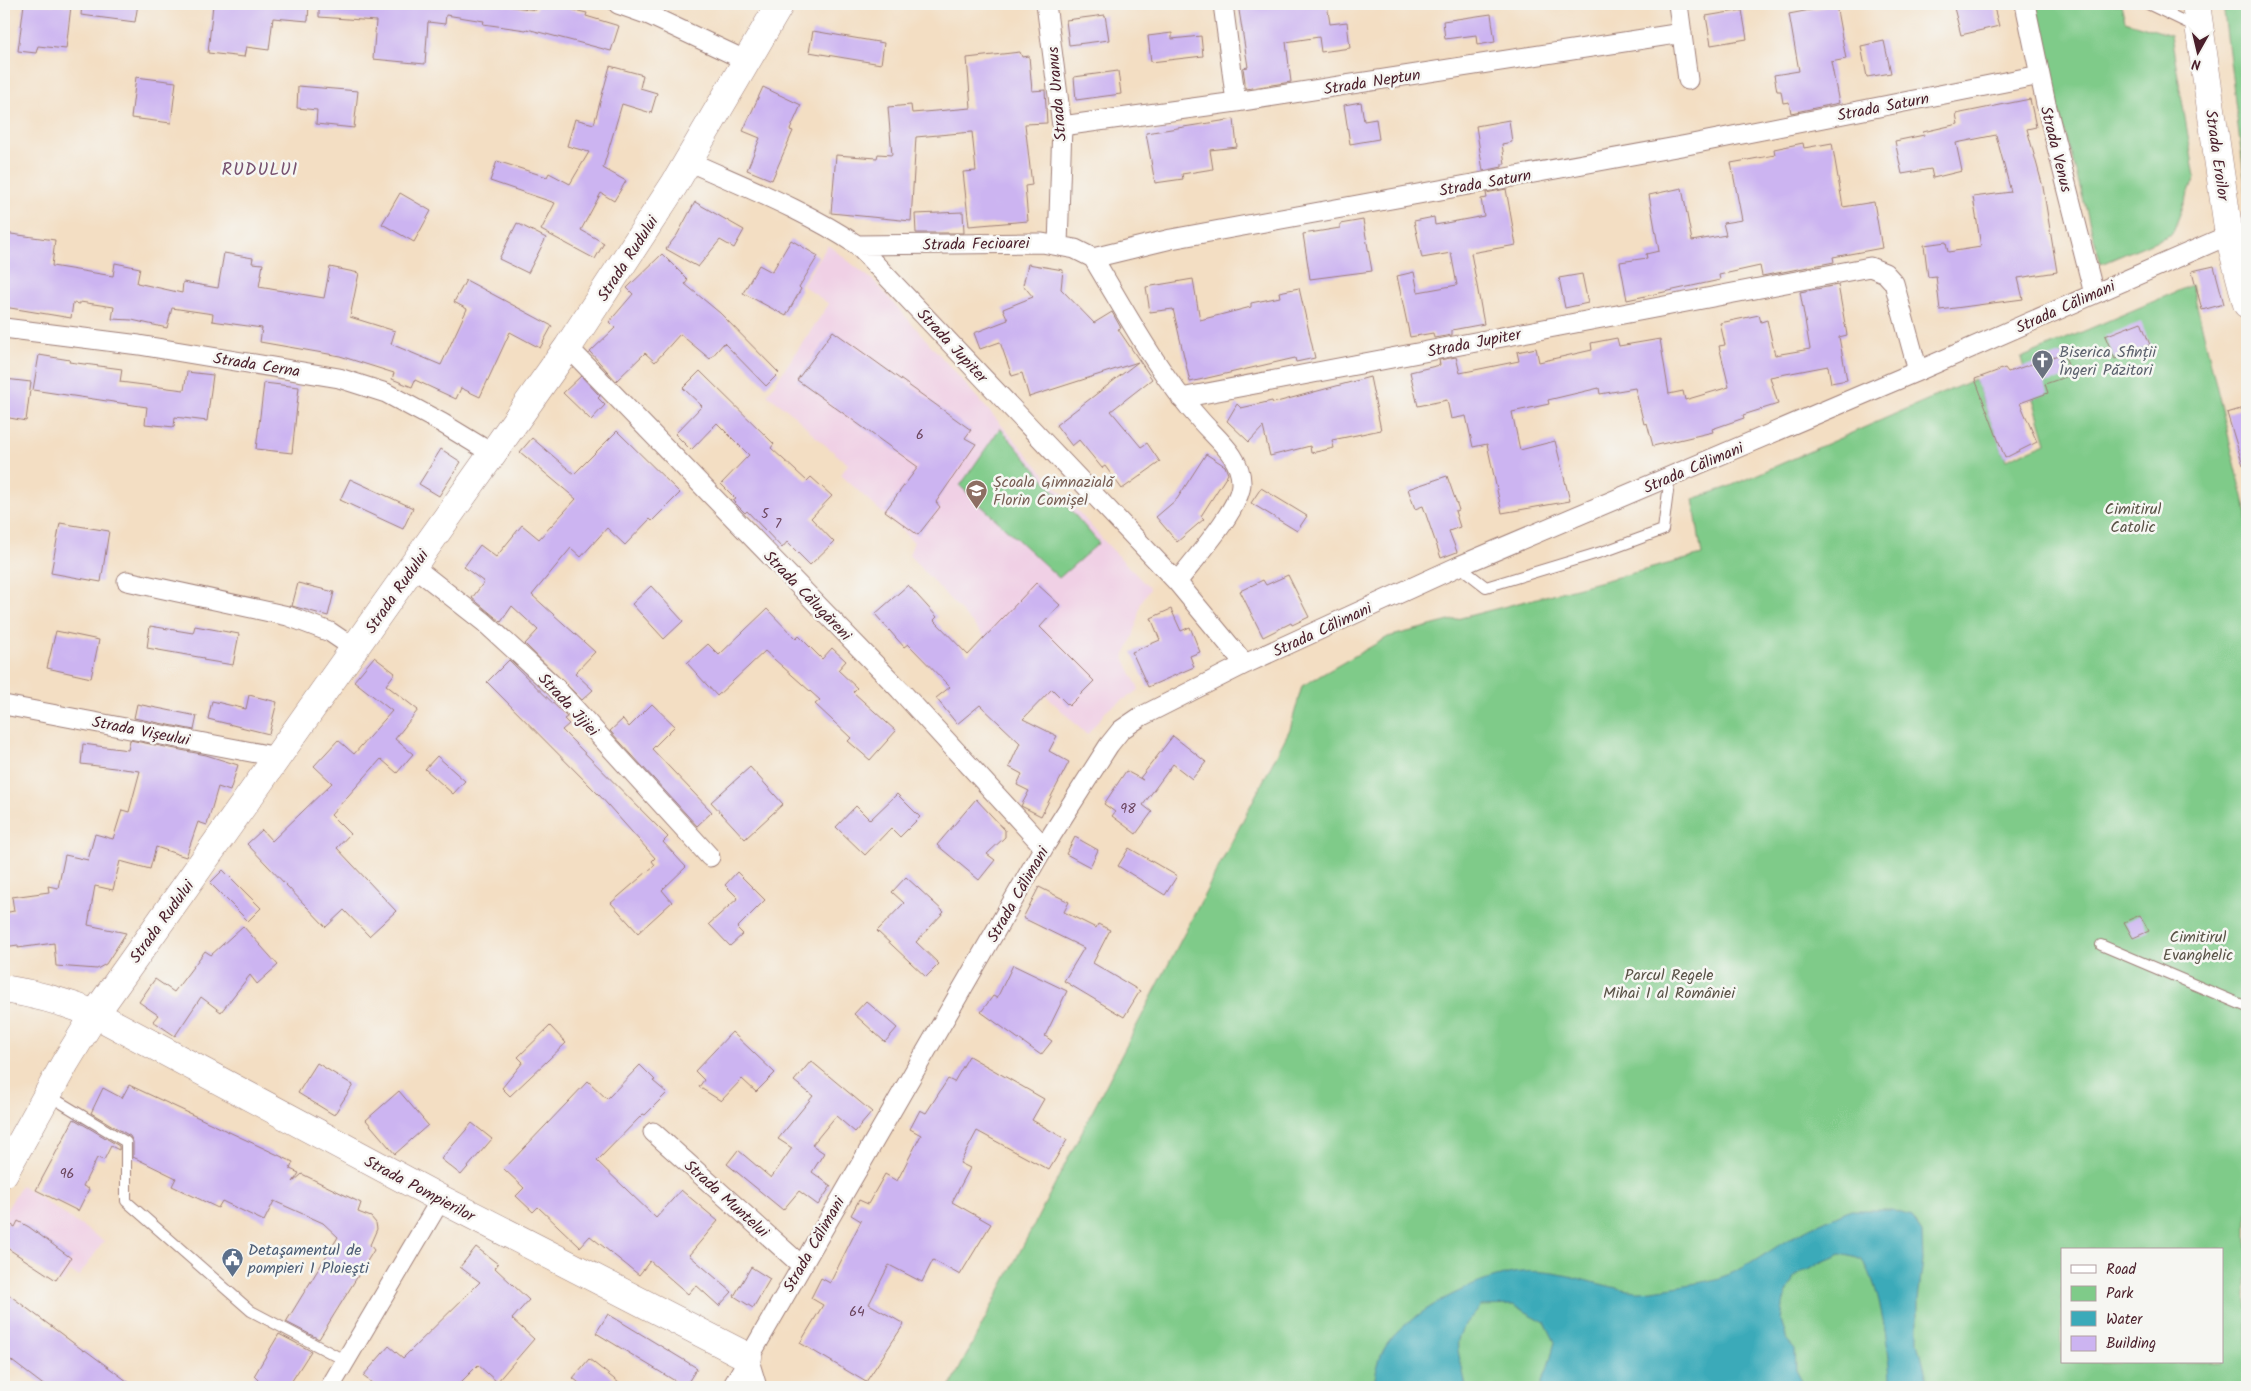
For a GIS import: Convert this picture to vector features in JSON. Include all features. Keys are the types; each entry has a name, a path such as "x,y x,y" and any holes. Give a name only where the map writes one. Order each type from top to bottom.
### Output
{"main road":[{"name":"Strada Rudului","path":"4,1173 47,1094 95,1014 414,567 568,347 633,250 688,161 780,4"},
{"name":"Strada Eroilor","path":"2198,16 2230,235 2247,304"},
{"name":"Strada Pompierilor","path":"4,989 33,993 95,1014 441,1199 748,1357"}],"street":[{"path":"618,4 649,15 747,61"},
{"name":"Strada Uranus","path":"1046,4 1062,126 1058,245"},
{"path":"1223,4 1236,102"},
{"path":"1678,4 1688,80"},
{"name":"Strada Venus","path":"2025,4 2040,75 2094,294"},
{"name":"Strada Neptun","path":"1062,126 1236,102 1682,33"},
{"name":"Strada Saturn","path":"1093,258 1171,239 1678,147 2040,75"},
{"name":"Strada Jupiter","path":"688,161 818,221 857,245 1177,582 1245,664"},
{"name":"Strada Călimani","path":"732,1387 801,1264 1044,847 1109,745 1121,730 1140,717 1245,664 1459,566 1918,371 2230,235"},
{"name":"Strada Fecioarei","path":"857,245 1015,242 1058,245 1075,249 1093,258"},
{"path":"1093,258 1180,398 1232,455 1239,467 1241,486 1231,510 1177,582"},
{"name":"Strada Jupiter","path":"1180,398 1870,267 1885,273 1894,283 1918,371"},
{"name":"Strada Cerna","path":"4,328 139,345 339,378 386,394 442,423 493,454"},
{"name":"Strada Călugăreni","path":"568,347 900,690 1044,847"},
{"name":"Strada Jijiei","path":"414,567 484,622 541,673 710,857"},
{"path":"127,581 288,616 330,632 355,649"},
{"name":"Strada Vișeului","path":"4,705 278,757"},
{"name":"Strada Muntelui","path":"653,1132 801,1264"},
{"path":"330,1387 441,1199"},
{"path":"748,1357 757,1387"}],"lane":[{"path":"2148,4 2198,16"},
{"path":"1459,566 1486,587 1602,552 1663,530 1670,476"},
{"path":"2101,945 2247,1007"},
{"path":"47,1094 126,1142 126,1200 251,1311 346,1361"}],"shaded area":[{"name":"Școala Gimnazială Florin Comișel","path":"828,245 875,282 1106,543 1150,589 1141,602 1134,634 1124,657 1139,690 1107,710 1087,735 982,634 909,555 914,542 841,475 848,464 818,439 793,414 767,395 829,304 802,285"},
{"path":"21,1185 104,1241 79,1276 70,1272 61,1283 4,1246 4,1215"}],"green space":[{"path":"2030,4 2121,4 2125,21 2171,35 2195,177 2172,234 2101,264"},
{"path":"2223,4 2247,4 2247,199"},
{"name":"Parcul Regele Mihai I al României","path":"2192,285 2247,513 2247,1387 950,1387 1290,729 1302,686 1388,637 1702,555 1693,499 1726,488 1975,379 2006,460 2046,443 2021,358"},
{"path":"1000,428 1099,543 1059,578 960,486"}],"water":[{"path":"1849,1210 1892,1210 1911,1216 1922,1232 1923,1261 1918,1300 1918,1342 1929,1387 1891,1387 1887,1341 1879,1303 1869,1271 1861,1260 1841,1254 1813,1266 1794,1277 1784,1300 1781,1321 1787,1340 1795,1349 1796,1370 1805,1387 1540,1387 1555,1342 1545,1322 1513,1305 1481,1306 1463,1328 1459,1336 1458,1351 1466,1387 1374,1387 1383,1351 1393,1337 1407,1323 1444,1299 1486,1280 1521,1272 1551,1273 1636,1291 1703,1282 1730,1274 1750,1264 1798,1234"}],"building":[{"path":"24,4 71,6 66,49 38,46 36,53 18,51"},
{"path":"82,4 138,4 135,22 81,15"},
{"path":"213,4 309,4 308,21 273,18 269,50 246,47 244,57 208,53"},
{"path":"319,4 493,4 536,10 538,4 548,4 587,13 586,16 619,26 611,51 527,29 483,24 484,21 446,15 445,24 428,22 425,64 373,59 376,21 319,17"},
{"path":"1238,4 1327,4 1330,24 1347,22 1350,48 1321,52 1319,37 1286,42 1291,82 1246,89 1243,68 1248,67"},
{"path":"1953,4 1993,4 1999,26 1961,35"},
{"path":"1836,5 1846,59 1831,62 1839,103 1791,113 1789,102 1783,103 1781,91 1777,91 1774,75 1799,71 1789,14"},
{"path":"1742,10 1747,39 1711,45 1706,16"},
{"path":"1491,14 1495,42 1477,45 1476,35 1445,39 1443,21"},
{"path":"1105,15 1109,40 1069,45 1066,20"},
{"path":"813,31 884,43 881,64 809,52"},
{"path":"1172,33 1172,39 1201,36 1203,56 1151,62 1148,36"},
{"path":"1884,41 1891,73 1867,77 1861,46"},
{"path":"1020,52 1022,57 1029,56 1032,91 1045,90 1047,123 1025,124 1032,185 1025,186 1028,221 969,226 963,172 976,171 972,132 916,137 911,221 831,213 836,155 877,158 878,154 892,155 888,107 911,105 912,113 971,108 967,58"},
{"path":"610,66 643,75 640,88 657,93 651,113 622,104 603,168 626,181 614,201 601,193 581,230 604,243 595,259 541,230 555,203 490,181 497,161 547,177 549,173 570,184 589,152 567,146 575,119 594,124"},
{"path":"1118,71 1121,94 1076,100 1074,77"},
{"path":"136,77 176,82 171,123 131,118"},
{"path":"298,86 358,91 354,128 316,124 317,110 297,108"},
{"path":"763,87 801,105 790,130 793,131 772,180 747,170 760,138 743,131"},
{"path":"2030,99 2036,127 2027,129 2043,187 2057,272 2018,278 2023,299 1940,310 1936,276 1928,277 1924,245 1946,242 1948,252 1981,247 1973,197 2011,192 1996,135 1956,143 1962,171 1933,178 1931,169 1902,174 1895,141 1924,135 1923,132 1958,124 1956,114"},
{"path":"1361,102 1364,121 1376,119 1379,139 1350,144 1344,105"},
{"path":"1234,119 1237,147 1210,150 1213,169 1182,174 1183,179 1155,183 1146,133"},
{"path":"1509,120 1512,142 1502,144 1505,164 1502,164 1502,167 1483,171 1476,126"},
{"path":"1803,143 1804,148 1832,143 1843,207 1874,202 1882,248 1833,257 1834,262 1762,276 1760,266 1719,275 1720,280 1627,300 1620,262 1647,258 1646,254 1659,251 1649,195 1682,188 1692,241 1726,235 1723,223 1742,220 1731,163 1775,155 1774,149"},
{"path":"1506,189 1516,245 1471,253 1484,324 1452,330 1452,335 1434,338 1433,333 1410,337 1397,276 1414,272 1418,292 1457,285 1451,253 1422,258 1414,221 1434,217 1435,225 1484,216 1481,199 1487,198 1486,193"},
{"path":"400,193 431,211 414,242 382,224"},
{"path":"695,202 744,230 734,248 720,240 698,267 666,249 677,235"},
{"path":"963,212 964,233 916,233 915,214"},
{"path":"1363,220 1372,271 1310,279 1303,234 1340,228 1340,224"},
{"path":"517,223 546,238 528,273 499,259"},
{"path":"4,233 55,240 52,266 113,276 115,263 140,268 137,283 182,293 183,282 218,288 224,253 253,258 252,263 263,264 259,287 324,298 330,267 359,273 350,317 395,331 391,344 441,365 467,309 454,302 466,280 552,326 540,348 510,332 480,397 461,388 456,399 415,380 412,387 392,379 394,373 340,356 260,342 262,328 212,321 213,314 172,308 167,328 132,320 112,319 114,307 80,302 80,304 73,303 71,318 4,307"},
{"path":"791,240 818,256 799,287 801,289 786,316 743,293 759,265 772,272"},
{"path":"662,254 688,280 685,284 720,313 779,373 766,386 724,343 710,359 680,334 655,362 645,353 616,381 590,352 615,328 609,322 633,294 627,288"},
{"path":"1028,264 1063,270 1061,289 1094,323 1112,312 1121,328 1118,329 1152,379 1111,411 1141,447 1147,443 1160,462 1122,489 1105,466 1102,468 1079,440 1072,446 1056,425 1138,362 1029,397 1022,373 1012,376 1000,342 980,349 974,333 1008,320 1003,309 1033,297 1023,285"},
{"path":"2214,266 2224,304 2202,310 2192,271"},
{"path":"1582,274 1588,303 1565,308 1559,278"},
{"path":"1193,279 1200,320 1251,307 1251,303 1280,297 1279,292 1299,288 1315,358 1296,362 1295,358 1190,382 1173,309 1150,312 1146,287"},
{"path":"1838,285 1847,335 1839,337 1847,380 1831,383 1828,366 1770,377 1778,404 1743,415 1744,418 1712,429 1713,432 1653,446 1647,423 1644,424 1635,388 1600,394 1599,388 1548,400 1549,404 1512,412 1520,450 1555,441 1570,501 1502,513 1487,444 1473,447 1466,416 1451,419 1447,400 1418,406 1410,372 1440,365 1439,360 1456,357 1460,373 1519,361 1517,352 1536,348 1539,362 1592,350 1591,343 1617,338 1619,346 1660,339 1669,394 1683,391 1685,400 1729,387 1719,346 1725,345 1720,323 1759,315 1761,322 1767,320 1775,355 1810,349 1800,292"},
{"path":"2141,322 2150,345 2115,359 2105,336"},
{"name":"Școala Gimnazială Florin Comișel","path":"833,331 971,430 965,438 976,444 936,502 940,507 918,535 885,511 918,467 797,380"},
{"path":"2064,353 2071,375 2045,384 2048,393 2020,403 2037,442 2005,458 1975,379 2005,368 2008,372"},
{"path":"39,355 70,360 69,362 122,369 120,382 184,390 187,372 213,375 207,421 175,417 174,427 145,424 147,407 33,390"},
{"path":"700,371 774,444 771,448 807,481 811,477 832,496 811,518 834,542 810,565 787,542 782,548 747,511 745,513 733,501 736,499 721,484 749,455 717,423 691,450 675,434 702,406 683,388"},
{"path":"581,376 600,396 598,398 605,405 591,420 563,393"},
{"path":"1370,377 1381,430 1332,440 1334,448 1311,453 1310,446 1270,456 1263,427 1249,442 1227,421 1237,404 1241,408 1272,401 1273,403"},
{"path":"5,379 31,382 26,421 4,417"},
{"path":"264,383 299,387 292,453 256,449"},
{"path":"2247,407 2247,465 2243,465 2227,413"},
{"path":"617,431 680,493 652,521 650,519 625,545 607,528 581,557 571,548 532,595 595,652 575,673 593,690 582,700 525,644 538,630 512,606 501,622 472,598 484,582 464,567 480,545 496,557 522,525 539,539 576,499 520,452 532,438 574,474"},
{"path":"441,449 461,462 439,496 419,484"},
{"path":"1206,454 1225,466 1228,474 1201,516 1204,519 1177,542 1156,517 1177,499"},
{"path":"1447,476 1459,510 1455,511 1460,527 1449,531 1457,552 1441,558 1423,506 1415,509 1408,489"},
{"path":"350,479 413,508 403,529 340,500"},
{"path":"1261,488 1307,516 1297,531 1251,503"},
{"path":"60,523 109,531 101,582 51,573"},
{"path":"1288,575 1309,617 1292,625 1291,623 1263,637 1240,591 1263,580 1266,585"},
{"path":"298,583 334,592 328,616 292,606"},
{"path":"1036,583 1060,605 1040,627 1094,681 1069,706 1052,689 1023,719 1057,736 1049,751 1069,762 1041,816 1021,806 1029,791 1017,785 1022,774 1009,767 1020,743 980,705 957,724 936,698 950,687 908,644 904,647 875,614 908,585 937,617 934,620 968,655"},
{"path":"651,586 683,621 664,639 632,604"},
{"path":"767,609 796,639 799,636 822,659 832,648 846,661 838,670 857,688 853,692 896,731 870,760 848,741 851,738 815,704 820,700 765,651 717,696 687,663 708,644 719,655"},
{"path":"1171,609 1181,631 1190,627 1200,652 1190,656 1194,667 1148,687 1132,652 1160,640 1151,618"},
{"path":"150,626 193,633 195,626 239,634 233,665 147,648"},
{"path":"56,631 99,640 91,678 47,668"},
{"path":"374,657 395,673 386,685 418,710 395,739 413,754 397,773 381,759 331,815 350,834 337,848 396,911 369,936 344,910 326,927 247,844 262,830 272,841 332,783 314,766 338,740 354,754 392,711 354,681"},
{"path":"509,660 567,717 564,719 569,724 562,730 668,837 663,842 686,867 662,890 672,902 638,933 611,903 655,865 652,861 655,858 600,796 487,682"},
{"path":"249,695 277,702 269,734 208,719 212,701 246,709"},
{"path":"137,704 197,716 194,730 134,718"},
{"path":"652,704 675,726 652,749 712,812 697,826 610,731 623,719 629,727"},
{"path":"1173,736 1206,762 1192,779 1173,764 1143,805 1152,812 1136,834 1112,816 1115,812 1104,804 1126,771 1143,780 1140,778"},
{"path":"130,740 206,755 238,765 230,791 218,787 207,825 198,822 186,857 156,847 150,869 120,861 113,890 95,886 88,925 126,933 106,964 97,969 56,966 54,943 18,948 18,945 4,947 4,913 14,911 12,897 49,892 48,886 58,888 65,855 88,860 95,834 113,839 122,810 129,812 140,771 81,764 83,744 128,750"},
{"path":"437,756 465,781 453,794 425,769"},
{"path":"750,767 783,804 745,839 711,802"},
{"path":"897,794 920,817 900,837 891,828 865,855 836,827 856,806 870,820"},
{"path":"976,799 1005,830 1005,837 987,854 995,860 979,880 937,845"},
{"path":"1075,837 1098,850 1090,867 1066,854"},
{"path":"1129,848 1177,876 1165,895 1118,866"},
{"path":"223,870 261,908 248,921 210,883"},
{"path":"737,872 765,900 737,928 743,934 730,946 709,924 738,898 725,885"},
{"path":"906,877 944,912 916,942 939,964 926,977 877,931 904,903 892,892"},
{"path":"1039,887 1069,902 1064,912 1096,928 1098,924 1110,930 1093,963 1140,991 1124,1017 1064,981 1084,948 1023,918"},
{"path":"2140,915 2149,931 2133,938 2124,922"},
{"path":"243,926 278,965 257,984 250,975 221,1012 201,997 175,1036 153,1021 158,1015 139,1002 155,979 174,992 205,951 211,955"},
{"path":"1013,965 1067,991 1045,1036 1052,1041 1041,1055 981,1012 993,996 997,998"},
{"path":"866,1001 897,1028 885,1042 854,1014"},
{"path":"550,1026 566,1043 510,1096 502,1088 523,1062 518,1057"},
{"path":"732,1032 775,1073 756,1092 742,1079 721,1101 699,1087 704,1080 695,1071"},
{"path":"969,1056 1044,1099 1032,1120 1067,1140 1049,1170 977,1131 960,1163 970,1168 952,1202 991,1224 960,1275 933,1260 922,1282 889,1265 869,1304 904,1324 866,1382 800,1343 823,1305 811,1298 821,1278 830,1283 861,1221 851,1215 859,1200 868,1204 885,1174 897,1181 921,1135 910,1129 920,1110 926,1113 948,1079 954,1082"},
{"path":"811,1061 872,1112 855,1132 836,1116 812,1145 824,1153 812,1172 831,1186 818,1205 799,1191 783,1210 727,1164 738,1150 771,1178 792,1148 778,1139 813,1096 794,1081"},
{"path":"317,1063 353,1085 334,1115 298,1093"},
{"path":"640,1065 655,1080 653,1081 667,1093 645,1115 643,1114 597,1161 656,1218 681,1190 718,1221 689,1255 732,1292 719,1306 696,1285 688,1294 650,1261 639,1275 590,1236 580,1247 538,1207 533,1212 516,1196 524,1188 504,1169 588,1081 607,1099"},
{"path":"129,1085 293,1162 290,1169 299,1173 293,1182 302,1174 361,1203 358,1212 371,1217 376,1223 377,1229 370,1245 374,1250 319,1339 286,1322 338,1237 323,1223 274,1201 264,1221 222,1201 218,1208 172,1186 176,1178 133,1157 133,1142 130,1136 91,1113 103,1088 122,1098"},
{"path":"399,1091 428,1125 395,1154 366,1120"},
{"path":"74,1119 119,1146 119,1150 111,1146 104,1160 97,1158 83,1186 89,1189 78,1211 36,1190"},
{"path":"472,1123 492,1139 461,1175 441,1159"},
{"path":"4,1221 15,1227 18,1221 29,1227 71,1258 56,1280 4,1246"},
{"path":"476,1247 498,1264 495,1268 529,1300 512,1319 534,1339 497,1382 478,1365 456,1387 377,1387 363,1376 389,1346 403,1358 480,1282 460,1267"},
{"path":"751,1267 770,1279 753,1308 734,1296"},
{"path":"4,1291 135,1387 46,1387 4,1355"},
{"path":"608,1314 697,1368 685,1387 596,1333"},
{"path":"279,1334 311,1351 288,1387 265,1387 254,1376"},
{"path":"589,1359 624,1387 584,1387 573,1378"}],"place":[{"name":"Biserica Sfinții Îngeri Păzitori","path":"2043,379"},
{"name":"Școala Gimnazială Florin Comișel","path":"977,509"},
{"name":"Detaşamentul de pompieri 1 Ploieşti","path":"232,1277"}],"district":[{"name":"RUDULUI","path":"260,169"}],"park label":[{"name":"Cimitirul Catolic","path":"2133,517"},
{"name":"Cimitirul Evanghelic","path":"2198,945"}]}
